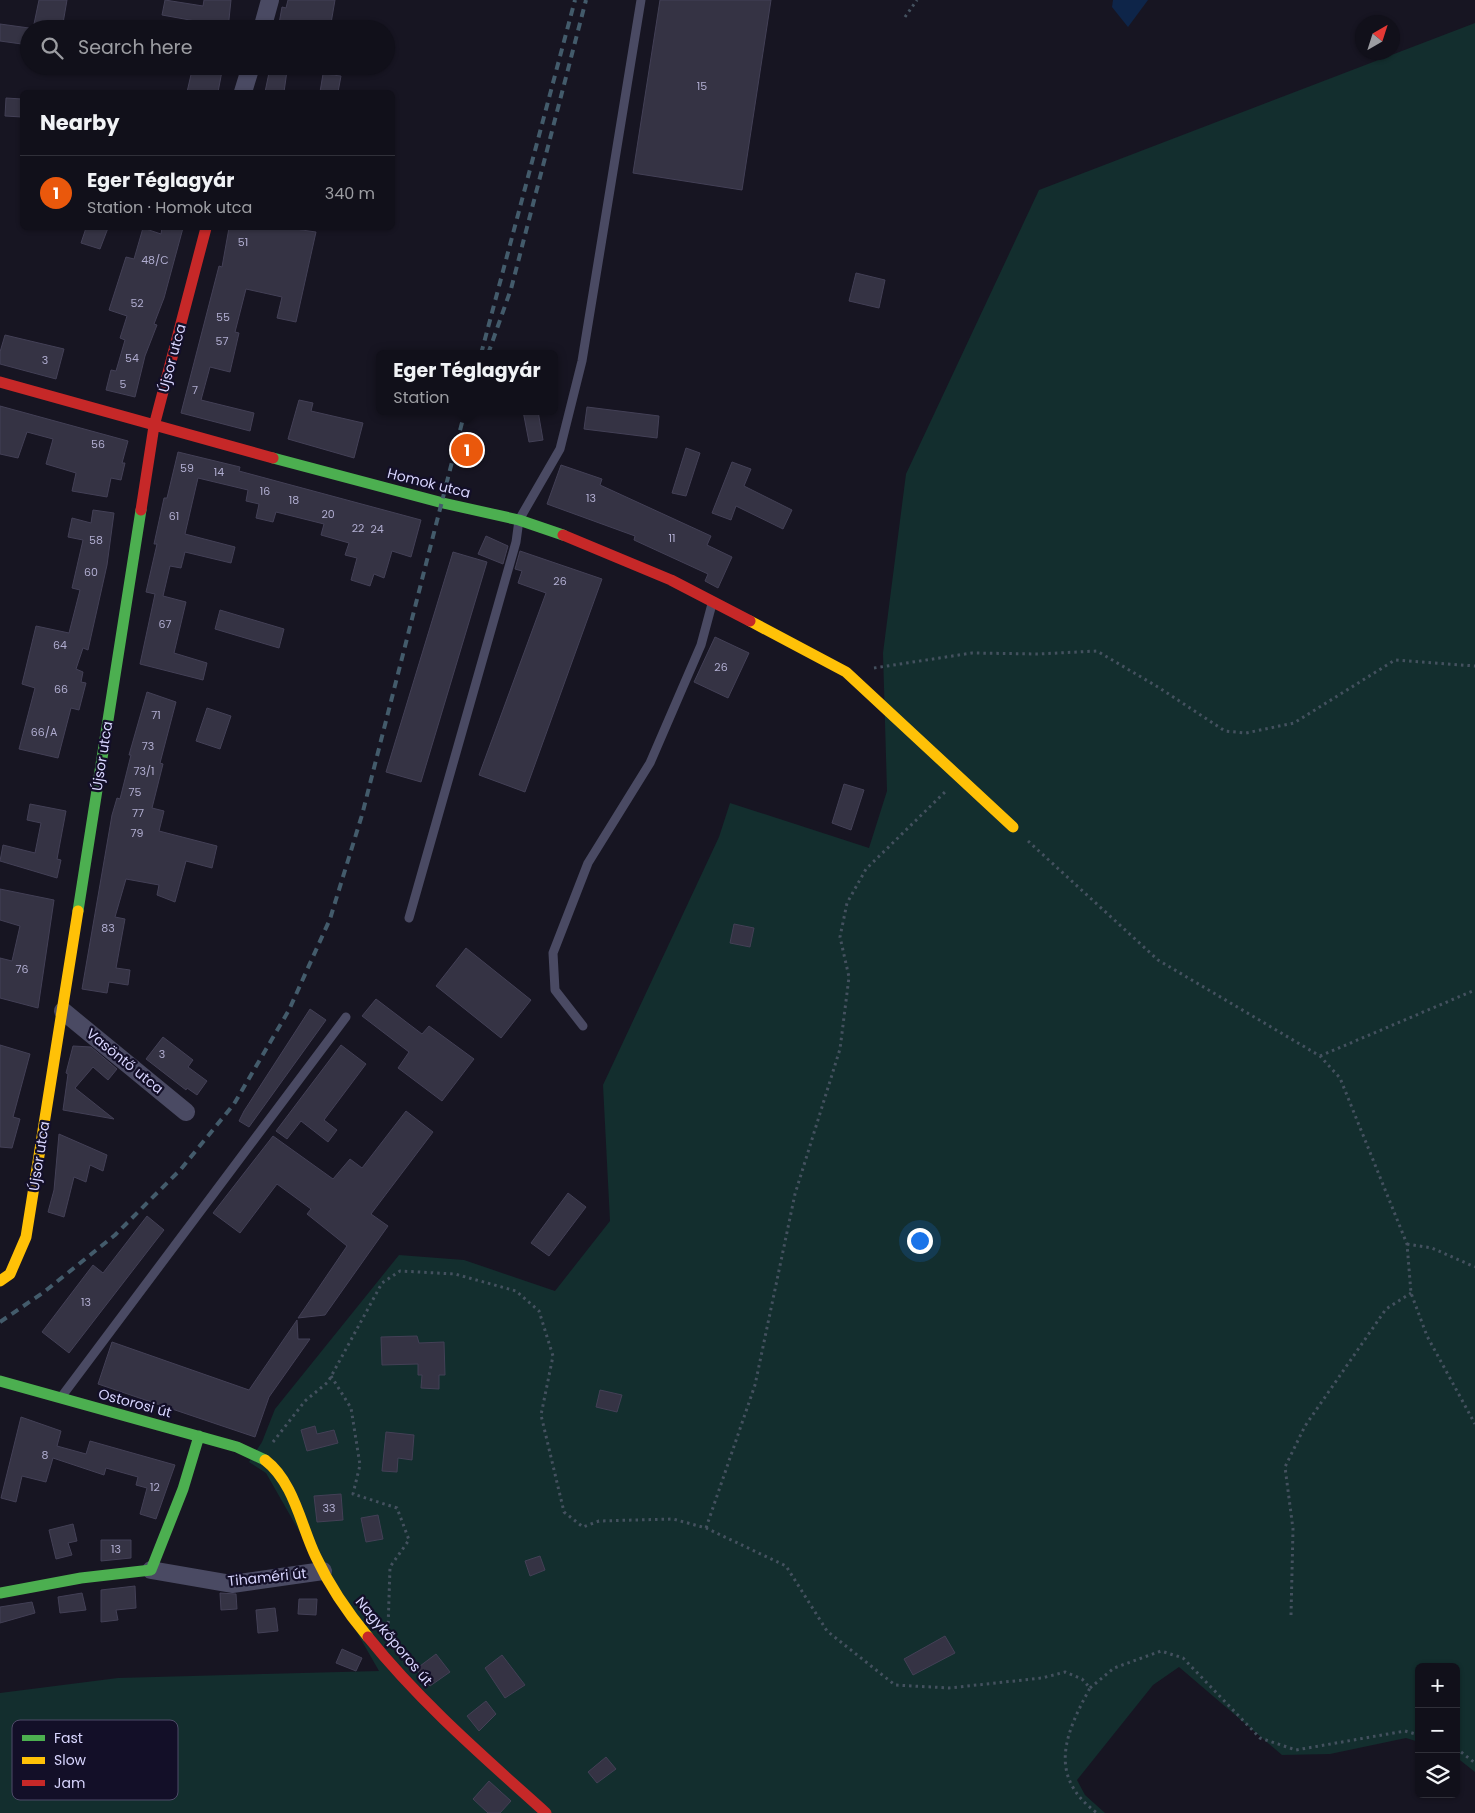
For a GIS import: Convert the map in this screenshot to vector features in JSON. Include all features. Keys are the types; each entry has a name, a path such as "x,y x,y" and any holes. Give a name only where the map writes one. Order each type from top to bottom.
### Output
{"street":[{"path":"264,20 270,0"},
{"path":"244,90 248,75"},
{"name":"Újsor utca","path":"0,1281 10,1274 26,1238 154,426 205,230"},
{"name":"Homok utca","path":"0,382 154,426 443,503 519,520 591,544 712,602 846,672 1012,827"},
{"name":"Vasöntő utca","path":"63,1011 186,1112"},
{"name":"Ostorosi út","path":"0,1382 237,1446 261,1457"},
{"path":"151,1570 183,1489 199,1436"},
{"name":"Nagykőporos út","path":"261,1457 275,1469 292,1497 323,1571 344,1605 389,1662 450,1726 546,1813"},
{"name":"Tihaméri út","path":"0,1593 81,1578 151,1570 232,1584 323,1571"}],"lane":[{"path":"409,918 516,542 519,520 560,449 582,361 641,0"},
{"path":"583,1026 556,990 553,952 588,863 650,763 701,645 712,602"},
{"path":"60,1399 346,1017"}],"path":[{"path":"905,17 917,0"},
{"path":"846,672 972,653 1038,654 1097,651 1158,687 1226,732 1246,733 1294,723 1394,660 1475,666"},
{"path":"706,1528 755,1385 795,1194 840,1049 849,977 840,937 847,903 866,869 959,777"},
{"path":"1012,827 1158,960 1320,1056 1340,1078 1407,1244 1411,1293 1427,1336 1475,1424"},
{"path":"1320,1056 1475,990"},
{"path":"1407,1244 1432,1248 1475,1267"},
{"path":"261,1457 305,1401 328,1382 382,1283 400,1271 455,1274 516,1291 540,1311 553,1356 541,1415 564,1512 582,1527 599,1521 673,1519 706,1528 786,1566 827,1631 895,1685 949,1688 1042,1678 1065,1672 1082,1679 1090,1688"},
{"path":"1291,1615 1293,1529 1285,1467 1305,1426 1386,1309 1411,1293"},
{"path":"331,1376 351,1408 360,1465 353,1494 397,1508 408,1540 390,1567 387,1604 389,1662"},
{"path":"1097,1813 1089,1807 1069,1782 1064,1758 1074,1718 1090,1688 1114,1668 1162,1651 1183,1658 1260,1738 1296,1750 1404,1731 1415,1734"},
{"path":"1460,1751 1475,1763"}],"green space":[{"path":"1475,23 1475,1772 1460,1760 1460,1663 1415,1663 1415,1741 1406,1738 1330,1754 1282,1755 1179,1667 1153,1685 1077,1780 1085,1795 1105,1813 0,1813 0,1693 118,1678 379,1671 266,1473 249,1462 262,1442 275,1409 399,1255 464,1260 555,1291 610,1221 603,1085 719,837 730,803 869,848 887,791 883,653 906,474 1039,190 1378,60 1400,60 1400,52"}],"water":[{"path":"1113,0 1148,0 1128,27 1112,7"}],"building":[{"path":"39,0 67,0 64,20 35,20"},
{"path":"165,0 203,6 204,0 231,0 229,20 190,20 162,15"},
{"path":"288,0 335,0 332,20 280,20 282,7 286,8"},
{"path":"660,0 771,0 742,190 633,173"},
{"path":"0,24 20,27 20,44 0,41"},
{"path":"191,75 221,75 218,90 187,90"},
{"path":"269,75 286,75 284,90 265,90"},
{"path":"323,75 341,76 338,90 320,90"},
{"path":"6,98 20,99 20,117 5,116"},
{"path":"85,230 107,230 100,249 81,243"},
{"path":"142,230 161,234 162,230 182,230 164,298 154,324 157,325 145,356 135,397 106,390 111,370 116,371 125,340 120,338 127,316 109,310 126,257 134,259"},
{"path":"229,230 302,230 316,232 296,322 277,318 282,297 246,289 235,332 239,333 230,372 210,367 201,400 254,413 250,431 181,413 219,266 222,267"},
{"path":"856,273 885,280 879,308 849,301"},
{"path":"5,335 64,349 56,379 0,364 0,352"},
{"path":"299,400 313,403 311,411 363,423 354,458 288,439"},
{"path":"0,406 128,441 122,463 125,463 121,480 111,478 107,497 72,491 76,473 46,464 53,439 27,432 18,458 0,454"},
{"path":"587,407 659,416 657,438 584,429"},
{"path":"524,415 539,415 543,440 529,442"},
{"path":"686,448 700,453 686,496 672,493"},
{"path":"178,452 240,467 239,471 421,520 411,557 392,551 384,578 374,574 370,586 351,580 357,558 345,555 349,543 321,535 324,524 276,512 273,522 256,518 259,504 246,501 248,490 198,478 185,534 235,547 231,563 185,552 181,568 170,566 163,596 186,602 174,653 207,663 203,680 140,664 155,594 146,592 157,544 154,544 164,498 167,498"},
{"path":"732,462 751,469 744,486 792,510 783,529 736,506 731,520 712,513"},
{"path":"561,465 602,479 600,485 711,536 707,545 732,557 718,588 705,581 708,574 634,540 635,536 547,504"},
{"path":"93,510 114,513 107,565 88,650 83,648 76,669 83,672 81,682 86,683 79,710 71,708 58,758 19,749 35,688 22,684 36,626 69,633 80,590 72,588 83,540 68,537 72,518 91,523"},
{"path":"486,536 508,546 503,564 478,554"},
{"path":"520,551 602,579 525,792 479,775 546,593 518,583 522,571 515,569"},
{"path":"453,552 487,562 421,782 386,772"},
{"path":"220,610 284,629 279,648 215,629"},
{"path":"715,637 749,653 728,698 694,682"},
{"path":"147,692 176,702 160,763 163,764 152,808 164,811 159,831 217,846 212,868 186,861 175,902 157,895 159,885 126,879 115,917 125,919 116,968 130,970 128,985 109,982 107,993 82,989 112,815 117,798 120,799 131,755 129,755"},
{"path":"207,708 231,716 220,749 196,741"},
{"path":"844,784 864,790 851,830 832,823"},
{"path":"30,804 66,811 57,859 61,860 57,878 0,861 3,845 35,853 41,823 27,820"},
{"path":"0,889 54,900 38,1008 0,998 0,958 12,961 20,926 0,920"},
{"path":"734,924 754,928 750,947 730,943"},
{"path":"466,948 531,1000 501,1038 436,986"},
{"path":"376,999 422,1034 429,1026 474,1059 442,1101 398,1068 409,1052 362,1016"},
{"path":"310,1009 326,1020 249,1127 239,1121 244,1111"},
{"path":"163,1037 193,1060 188,1067 207,1081 197,1095 187,1088 186,1090 146,1059"},
{"path":"0,1045 30,1054 13,1117 20,1119 12,1148 0,1147"},
{"path":"341,1045 366,1064 324,1120 337,1130 328,1142 301,1121 287,1139 276,1131"},
{"path":"73,1046 91,1047 117,1069 108,1080 93,1067 75,1088 114,1119 63,1110 68,1074 66,1073"},
{"path":"406,1111 433,1132 371,1214 388,1226 325,1315 298,1318 347,1246 307,1214 311,1209 277,1184 240,1233 213,1213 273,1136 333,1179 350,1159 362,1168"},
{"path":"59,1134 107,1155 103,1171 90,1165 86,1182 74,1177 64,1217 48,1212 54,1190"},
{"path":"568,1193 586,1207 549,1256 531,1243"},
{"path":"147,1216 164,1230 69,1353 42,1332 93,1265 103,1273"},
{"path":"297,1320 298,1339 310,1339 269,1397 255,1437 98,1384 112,1342 249,1390"},
{"path":"417,1336 419,1343 444,1342 445,1375 439,1375 439,1389 421,1388 422,1375 418,1375 418,1364 382,1365 381,1337"},
{"path":"600,1390 622,1395 617,1412 596,1407"},
{"path":"21,1417 61,1431 57,1446 86,1454 90,1441 175,1465 156,1519 140,1514 147,1488 136,1485 138,1477 106,1468 104,1475 53,1458 46,1482 22,1476 16,1502 1,1498"},
{"path":"315,1426 317,1434 334,1430 338,1443 307,1451 301,1430"},
{"path":"386,1432 414,1435 412,1460 398,1458 397,1472 382,1471"},
{"path":"341,1494 343,1520 317,1522 314,1496"},
{"path":"378,1515 383,1539 366,1542 361,1518"},
{"path":"73,1524 77,1541 68,1543 72,1555 56,1559 49,1530"},
{"path":"101,1540 131,1540 131,1558 101,1561"},
{"path":"540,1556 545,1570 530,1576 525,1561"},
{"path":"135,1586 136,1608 116,1610 118,1620 101,1622 101,1590"},
{"path":"82,1593 86,1610 60,1613 58,1597"},
{"path":"220,1593 236,1594 237,1609 221,1610"},
{"path":"299,1599 317,1599 316,1615 298,1614"},
{"path":"32,1602 35,1613 0,1623 0,1607"},
{"path":"275,1608 278,1631 258,1633 256,1610"},
{"path":"945,1636 955,1653 913,1675 904,1659"},
{"path":"342,1649 362,1658 356,1671 336,1663"},
{"path":"436,1654 450,1672 430,1686 416,1669"},
{"path":"502,1655 525,1685 505,1698 485,1668"},
{"path":"486,1701 496,1714 479,1731 467,1716"},
{"path":"606,1757 616,1769 597,1783 588,1772"},
{"path":"489,1781 511,1801 500,1813 488,1813 473,1799"}],"railway":[{"path":"482,350 575,0"},
{"path":"489,350 511,289 586,0"},
{"path":"0,1322 44,1292 115,1235 181,1169 234,1104 289,1010 330,919 362,815 464,415"}],"traffic: fast":[{"path":"273,458 443,503 519,520 563,535"},
{"path":"78,911 141,510"},
{"path":"0,1381 237,1447 265,1460"},
{"path":"0,1593 81,1578 151,1570 183,1489 199,1436"}],"traffic: slow":[{"path":"750,621 846,672 1013,827"},
{"path":"0,1281 10,1274 26,1237 78,911"},
{"path":"265,1460 275,1469 290,1492 316,1557 327,1578 346,1609 368,1637"}],"traffic: jam":[{"path":"141,510 154,426 205,230"},
{"path":"0,382 273,458"},
{"path":"563,535 671,580 750,621"},
{"path":"368,1637 431,1707 546,1813"}],"place":[{"name":"Eger Téglagyár","path":"467,450"}]}
